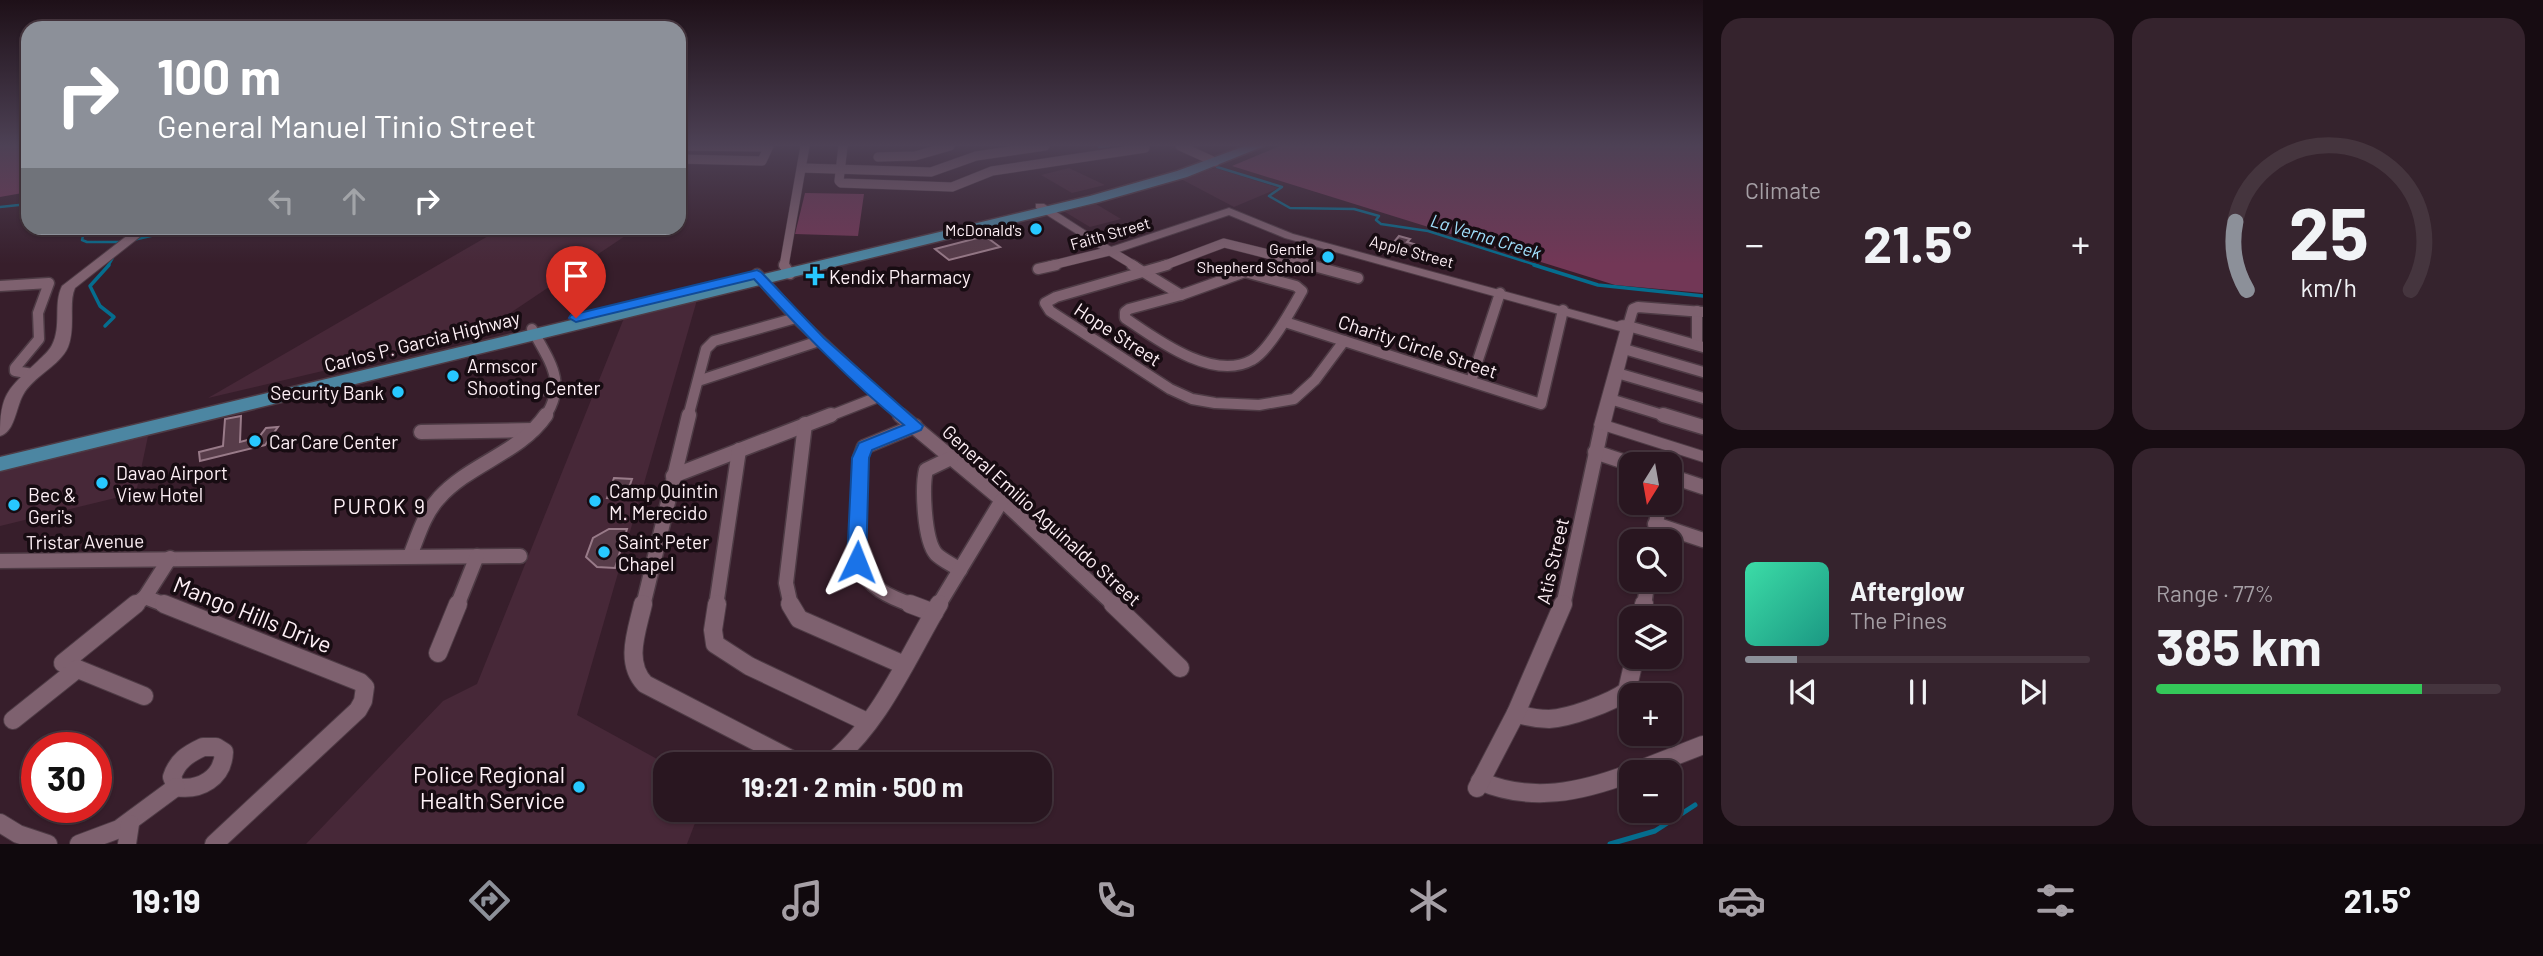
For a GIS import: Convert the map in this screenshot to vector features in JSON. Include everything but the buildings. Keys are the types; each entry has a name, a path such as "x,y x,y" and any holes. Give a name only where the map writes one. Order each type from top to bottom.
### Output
{"highway":[{"name":"Carlos P. Garcia Highway","path":"0,464 77,441 1044,209 1132,185"},
{"name":"Carlos P. Garcia Highway","path":"0,454 77,441"}],"main road":[{"path":"0,430 12,398 59,349 66,327 65,294 69,286 135,235"}],"street":[{"path":"787,271 799,185"},
{"path":"862,185 947,188 954,185"},
{"path":"1044,209 1181,295"},
{"name":"Faith Street","path":"1038,269 1110,251 1229,211"},
{"name":"Apple Street","path":"1229,211 1289,236 1700,346"},
{"name":"Hope Street","path":"1344,341 1313,381 1295,398 1268,404 1206,401 1182,395 1163,385 1045,306 1046,301 1056,297 1145,273 1224,243 1359,278"},
{"path":"1240,272 1256,274 1301,288 1302,294 1285,322 1253,360 1217,365 1191,358 1125,318 1125,312 1129,309 1181,295 1240,272"},
{"name":"General Emilio Aguinaldo Street","path":"760,277 796,318 878,397 1002,500 1180,668"},
{"path":"0,286 49,283 38,313 39,339 15,368 15,371 20,373 33,374"},
{"path":"1471,382 1500,293"},
{"path":"1629,328 1635,307 1700,312 1700,346"},
{"name":"Charity Circle Street","path":"1285,322 1541,404 1563,310"},
{"path":"773,752 651,689 639,680 635,671 634,645 706,349 714,341 796,318"},
{"name":"Atis Street","path":"1478,784 1516,713 1565,601 1595,452 1629,328"},
{"path":"410,556 431,509 443,493 533,430 551,412 557,390 551,368 534,332"},
{"path":"698,381 819,341"},
{"path":"1624,349 1703,372"},
{"path":"1617,373 1703,398"},
{"path":"473,393 557,390"},
{"path":"673,476 878,397"},
{"path":"1610,399 1703,427"},
{"path":"805,424 786,583 788,601 799,619 904,665"},
{"path":"1602,425 1703,457"},
{"path":"915,426 864,447 860,458 857,562 862,577 872,588 934,613"},
{"path":"421,432 533,430"},
{"path":"739,450 714,621 715,644 749,666 867,722"},
{"path":"1595,452 1619,460"},
{"path":"951,458 926,470 924,479 928,533 937,555 960,570"},
{"path":"1682,480 1703,487"},
{"path":"841,752 867,722 904,665 1002,500"},
{"path":"1655,529 1657,515"},
{"path":"1656,523 1703,540"},
{"path":"438,653 477,556"},
{"name":"Mango Hills Drive","path":"214,844 358,710 366,694 365,687 360,682 145,597 170,558 520,556"},
{"name":"Tristar Avenue","path":"0,561 170,558"},
{"path":"144,696 63,663 145,597"},
{"path":"13,720 77,669"},
{"path":"1516,713 1531,718 1551,719 1616,699 1627,691 1632,669"},
{"path":"1665,760 1703,746"},
{"path":"1478,784 1506,791 1547,793 1584,789 1619,777"},
{"path":"79,844 103,837 130,824 176,787"},
{"path":"0,823 18,834 48,844"},
{"path":"127,844 130,824"}],"shaded area":[{"path":"0,185 21,185 21,193 0,197"},
{"path":"1059,185 1103,185 1072,193"},
{"path":"1193,185 1271,185 1279,188 1234,207"},
{"path":"1294,185 1703,185 1703,293 1615,285"},
{"path":"805,193 864,194 858,236 795,234"},
{"path":"1096,204 1121,219 1090,227 1065,212"},
{"path":"490,235 627,235 479,334 208,398"},
{"name":"Camp Quintin M. Merecido","path":"697,300 577,715 653,757 653,822 695,822 687,844 306,844 443,701 477,684 624,318"},
{"path":"148,436 136,493 0,526 0,472"}],"waterway":[{"name":"La Verna Creek","path":"1277,185 1282,187 1269,196 1290,208 1354,209 1379,216 1376,220 1381,224 1428,231 1539,266"},
{"path":"0,207 21,205"},
{"path":"83,235 82,240 87,242 122,242"},
{"path":"133,240 155,235"},
{"path":"108,266 117,251"},
{"path":"105,326 114,317 100,306 90,286 109,265"},
{"name":"La Verna Creek","path":"1534,265 1598,285 1703,296"},
{"path":"1610,844 1655,831 1695,805"}],"place":[{"name":"McDonald's","path":"1036,229"},
{"name":"Gentle Shepherd School","path":"1328,257"},
{"name":"Kendix Pharmacy","path":"815,276"},
{"name":"Armscor Shooting Center","path":"453,376"},
{"name":"Security Bank","path":"398,392"},
{"name":"Car Care Center","path":"255,441"},
{"name":"Davao Airport View Hotel","path":"102,483"},
{"name":"Camp Quintin M. Merecido","path":"595,501"},
{"name":"Bec & Geri's","path":"14,505"},
{"name":"Saint Peter Chapel","path":"604,552"},
{"name":"Police Regional Health Service","path":"579,787"}],"district":[{"name":"PUROK 9","path":"380,505"}],"route":[{"path":"576,318 757,274 819,341 878,397 915,426 864,447 860,458 857,562"}]}
